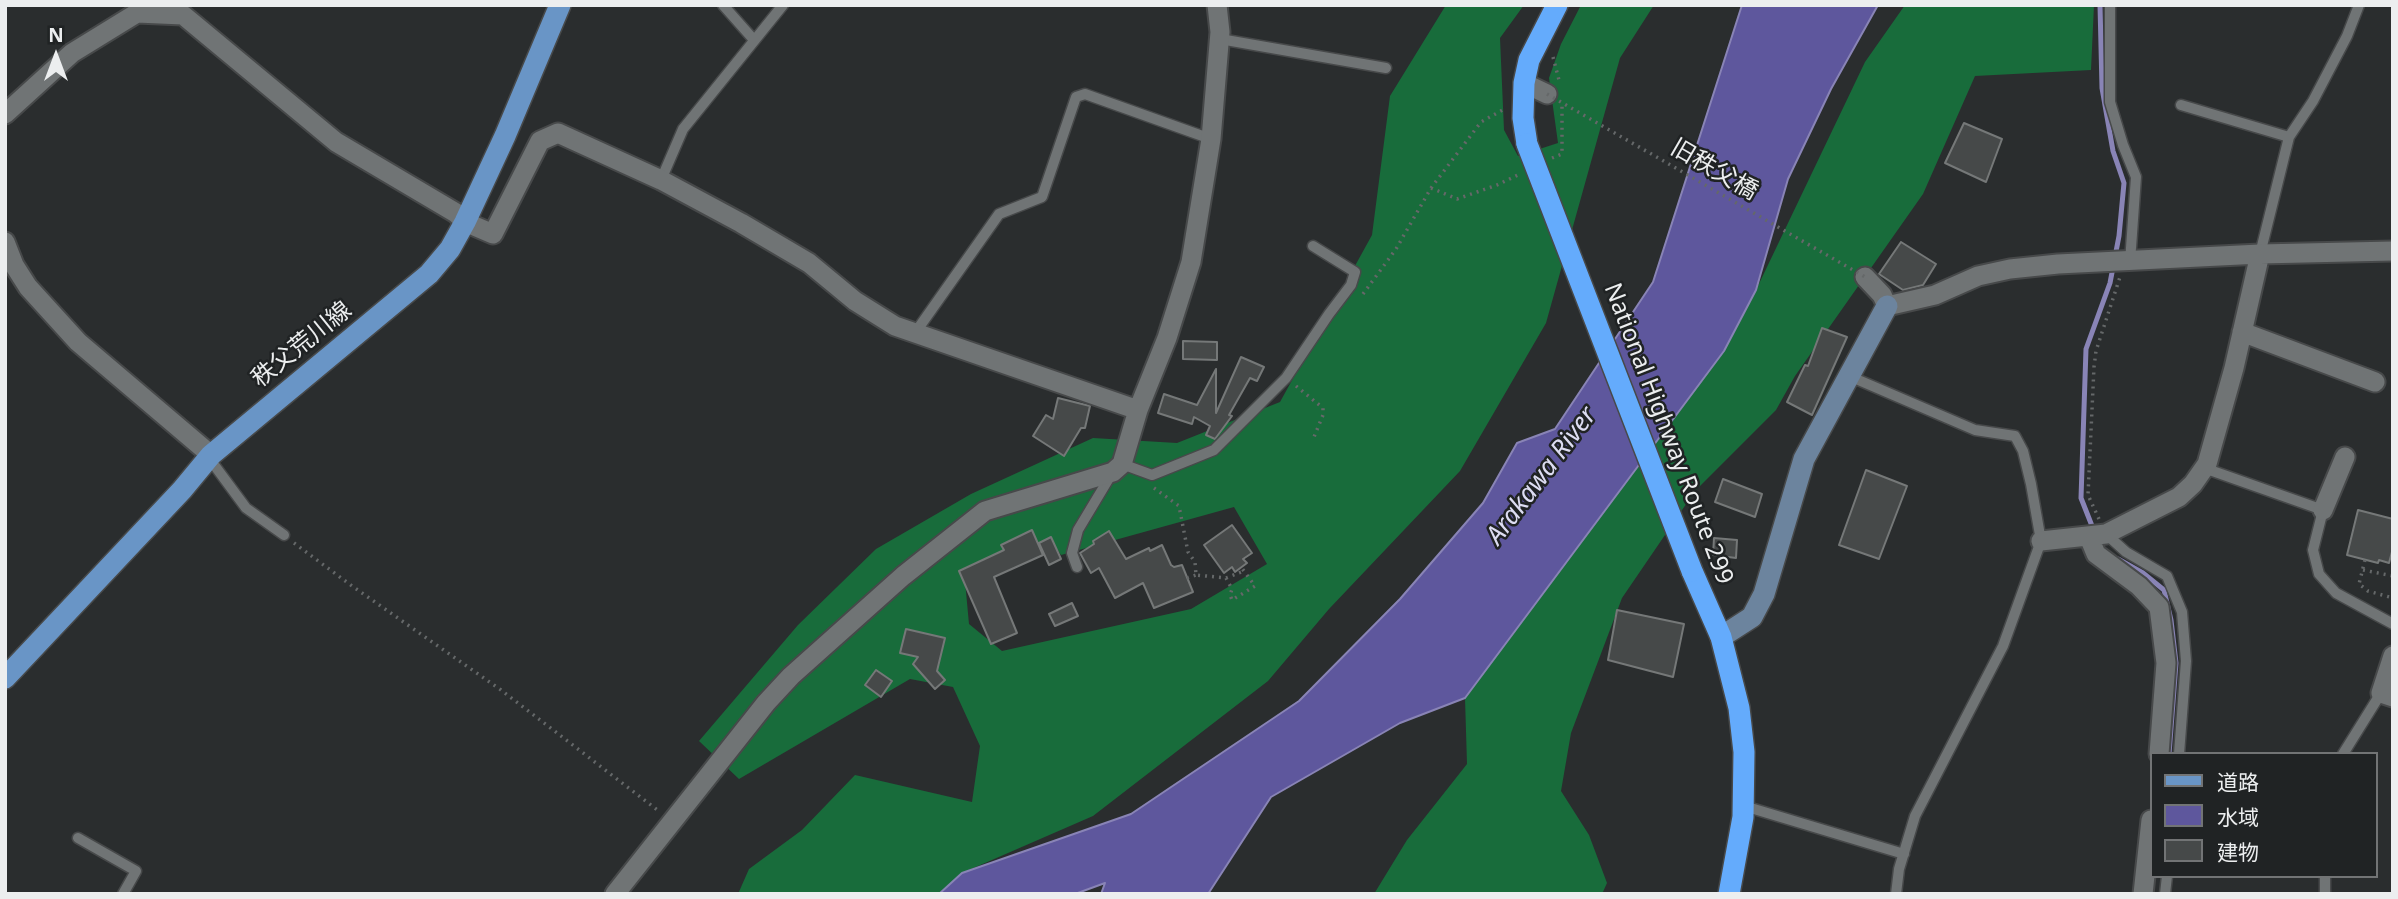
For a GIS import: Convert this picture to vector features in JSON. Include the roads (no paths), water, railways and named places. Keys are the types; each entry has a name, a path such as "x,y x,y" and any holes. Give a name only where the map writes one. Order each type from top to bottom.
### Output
{"highway":[{"name":"National Highway Route 299","path":"1557,5 1529,60 1523,118 1527,144 1692,571 1721,636 1740,708 1744,752 1743,806 1729,894"}],"main road":[{"name":"秩父荒川線","path":"5,678 182,490 210,456 429,274 450,248 465,222 505,136 560,5"}],"street":[{"path":"615,894 672,820 791,676 903,576 985,511 1117,468 1167,338 1191,262 1211,139 1220,39 1217,5"},
{"path":"5,114 72,53 137,13 185,10 336,142 456,213 465,222 493,234 540,141 558,133 662,180 808,263 855,301 895,327 1138,410"},
{"path":"1524,91 1547,94"},
{"path":"5,242 28,287 78,342 210,456"},
{"path":"1721,636 1752,617 1765,594 1804,459 1887,306 1935,295 1978,276 2010,269 2260,254 2393,251"},
{"path":"2041,541 2098,536 2179,497 2193,484 2204,468 2217,429 2260,254"},
{"path":"1865,277 1882,295 1887,306"},
{"path":"2242,332 2375,382"},
{"path":"2323,510 2345,457"},
{"path":"2098,536 2096,554 2139,586 2159,607 2166,663 2158,752"},
{"path":"2387,695 2393,656"},
{"path":"2143,894 2150,829"}],"lane":[{"path":"723,5 754,40"},
{"path":"662,180 683,129 783,5"},
{"path":"2110,5 2110,102 2136,177 2127,262"},
{"path":"2260,254 2289,137 2313,101 2347,36 2359,5"},
{"path":"1220,39 1386,68"},
{"path":"915,333 999,214 1042,197 1076,97 1085,94 1211,139"},
{"path":"2181,105 2289,137"},
{"path":"1077,567 1072,553 1078,530 1117,468 1152,475 1214,450 1286,379 1351,285 1355,272 1313,246"},
{"path":"1849,376 1975,430 2015,436 2025,462 2041,541 2003,646 1915,816 1899,869 1896,894"},
{"path":"210,456 246,508 284,535"},
{"path":"2204,468 2323,510 2313,550 2319,574 2336,593 2393,624"},
{"path":"2098,536 2167,576 2182,612 2186,661 2179,752"},
{"path":"2344,752 2387,695"},
{"path":"1743,806 1903,854"},
{"path":"78,838 136,871 122,894"}],"water":[{"name":"Arakawa River","path":"1742,5 1878,5 1831,89 1788,179 1756,290 1724,351 1465,698 1400,723 1271,797 1208,894 1101,894 1105,883 1075,894 939,894 962,873 1131,814 1299,701 1400,599 1483,503 1517,443 1555,429 1653,282"}],"waterway":[{"path":"2094,531 2081,498 2086,349 2110,283 2119,236 2124,183 2113,151 2102,88 2100,5"},
{"path":"2118,559 2143,573 2164,590 2176,663 2169,752"}]}
